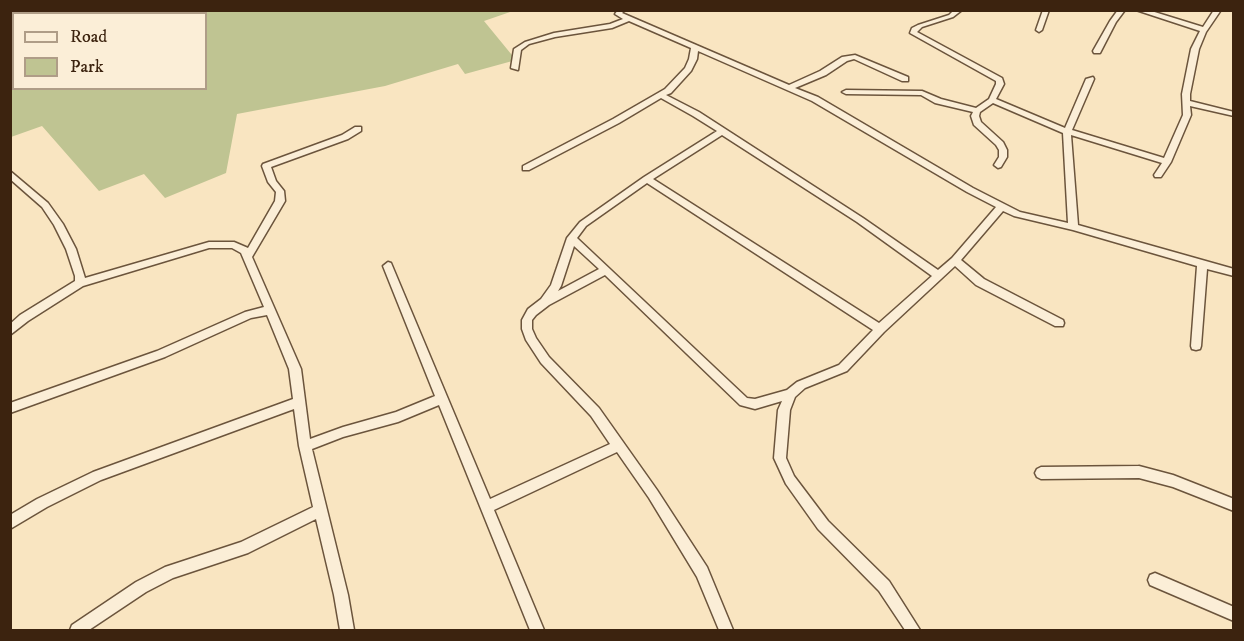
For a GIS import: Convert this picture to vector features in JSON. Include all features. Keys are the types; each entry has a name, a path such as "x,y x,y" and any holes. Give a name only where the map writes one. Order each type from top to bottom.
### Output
{"street":[{"path":"959,10 951,16 920,26 914,29 913,33 999,80 1000,84 992,100 977,111 975,116 977,123 1000,144 1003,150 1003,157 998,165"},
{"path":"1039,30 1046,10"},
{"path":"1097,51 1113,21 1122,10"},
{"path":"1139,10 1205,30"},
{"path":"1158,175 1167,162 1187,116 1186,94 1197,43 1218,10"},
{"path":"616,12 791,87 864,126 1001,207 1034,219 1073,227 1233,273"},
{"path":"515,68 518,49 527,43 554,35 612,26 628,19"},
{"path":"526,168 616,122 672,87 688,69 695,53 695,47"},
{"path":"791,87 823,73 845,59 855,57 905,79"},
{"path":"1073,227 1067,132 1090,79"},
{"path":"846,92 922,93 938,101 977,111"},
{"path":"660,95 696,114 942,273 968,275"},
{"path":"992,100 1067,132 1167,162"},
{"path":"1187,103 1233,114"},
{"path":"248,256 280,201 280,191 272,182 266,166 345,137 358,129"},
{"path":"545,302 556,286 572,238 583,224 646,179 721,132"},
{"path":"10,174 45,206 58,224 71,249 80,276 80,284"},
{"path":"646,179 880,329"},
{"path":"913,630 884,586 823,525 790,480 780,458 784,410 791,394 801,385 843,368 880,329 955,260 1001,207"},
{"path":"572,238 744,402 755,404 791,394"},
{"path":"10,331 24,318 80,284 222,243 234,245 248,256 296,369 305,446 341,595 347,630"},
{"path":"955,260 968,275 1059,323"},
{"path":"1196,346 1202,264"},
{"path":"388,266 537,630"},
{"path":"606,270 545,302 532,312 527,320 531,340 545,360 595,412 653,494 702,572 726,630"},
{"path":"11,407 161,354 249,315 269,310"},
{"path":"305,446 343,432 398,417 442,398"},
{"path":"10,523 42,503 97,476 299,402"},
{"path":"487,507 618,446"},
{"path":"1041,473 1139,472 1173,481 1233,505"},
{"path":"77,630 141,586 170,572 243,548 320,510"},
{"path":"1155,580 1233,614"}],"green space":[{"path":"10,11 513,11 484,21 516,60 465,74 458,64 385,86 237,114 226,173 165,198 144,174 99,191 42,126 11,137"}]}
